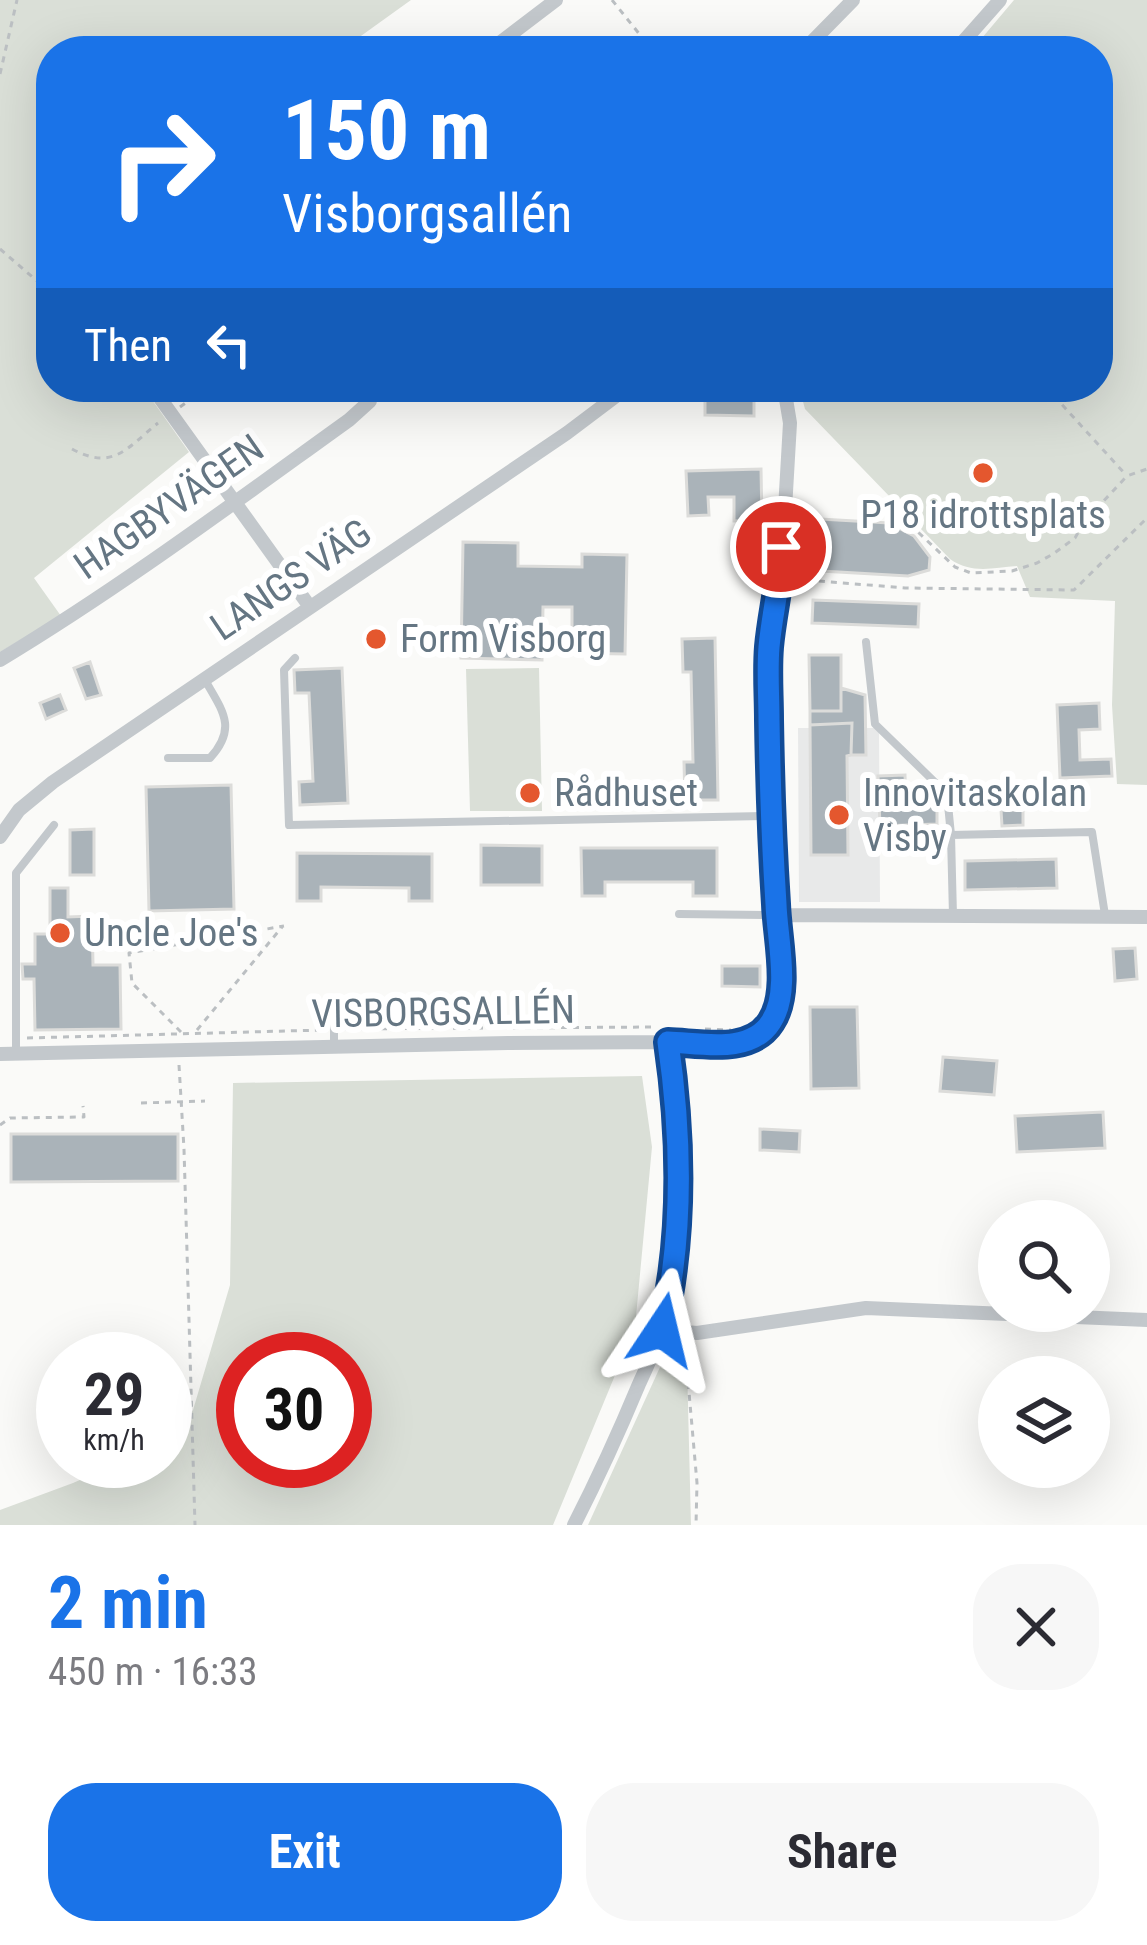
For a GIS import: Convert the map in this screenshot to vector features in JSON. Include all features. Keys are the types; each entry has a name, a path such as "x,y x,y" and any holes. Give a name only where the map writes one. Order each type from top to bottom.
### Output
{"street":[{"path":"509,36 556,0"},
{"path":"818,36 853,0"},
{"path":"968,36 1000,0"},
{"path":"163,402 310,607"},
{"name":"HAGBYVÄGEN","path":"0,660 236,502 369,402"},
{"name":"LANGS VÄG","path":"0,837 19,810 53,782 608,402"},
{"path":"763,1031 773,1020 780,999 770,816 769,647 781,578 790,423 786,402"},
{"path":"776,915 1147,917"},
{"name":"VISBORGSALLÉN","path":"11,1049 729,1045 763,1031"},
{"path":"574,1525 610,1454 662,1330 670,1295 679,1209 678,1116 668,1042"},
{"path":"662,1330 697,1333 866,1308 1147,1321"}],"lane":[{"path":"866,642 875,724 947,794 953,916"},
{"path":"296,658 284,670 290,825 770,816"},
{"path":"168,758 210,758 224,743 226,718 204,679"},
{"path":"11,1049 16,873 54,825"},
{"path":"951,835 1092,832 1106,916"},
{"path":"679,914 776,915"},
{"path":"334,1026 334,1047"}],"path":[{"path":"0,74 17,0"},
{"path":"612,0 641,36"},
{"path":"0,249 36,280"},
{"path":"72,449 91,459 116,456 186,402"},
{"path":"1060,402 1127,476"},
{"path":"901,516 955,567 971,573 1012,571 1036,563 1075,538 1127,476 1147,469"},
{"path":"781,578 904,588 1075,590 1147,518"},
{"path":"182,1033 132,983 129,953 284,926 195,1033"},
{"path":"11,1049 182,1033 334,1026 651,1027"},
{"path":"696,1029 763,1031"},
{"path":"178,1050 194,1525"},
{"path":"141,1103 205,1101"},
{"path":"0,1124 10,1118 84,1118 83,1106"},
{"path":"684,1332 697,1483 696,1525"}],"shaded area":[{"path":"0,0 411,0 361,36 36,36 36,402 154,402 189,452 34,578 61,616 0,652"},
{"path":"1014,0 1147,0 1147,785 1117,784 1112,705 1115,601 1030,597 1017,566 974,568 950,559 803,402 1113,402 1113,36 984,36"},
{"path":"539,668 542,811 470,811 466,669"},
{"name":"Innovitaskolan Visby","path":"798,728 879,728 880,902 799,902"},
{"path":"642,1076 652,1147 635,1327 553,1525 0,1525 0,1510 59,1488 192,1488 192,1411 216,1332 216,1488 372,1488 372,1332 216,1332 230,1285 233,1083"},
{"path":"666,1354 687,1365 691,1525 588,1525"}],"building":[{"path":"705,402 754,402 754,416 705,415"},
{"path":"761,469 762,520 734,521 734,497 708,497 709,515 688,516 686,471"},
{"path":"803,518 889,523 914,536 930,557 929,570 908,576 804,570"},
{"path":"463,542 518,543 518,566 582,567 582,554 627,555 625,654 572,653 572,607 543,607 542,660 461,658"},
{"path":"813,600 919,604 918,627 812,623"},
{"path":"715,638 718,800 685,800 684,762 693,762 691,672 683,672 682,639"},
{"path":"809,655 841,655 841,711 810,711"},
{"path":"90,662 101,695 86,699 74,668"},
{"path":"342,668 348,803 300,805 299,782 313,781 309,693 295,693 294,670"},
{"path":"841,688 865,695 866,755 851,755 852,723 810,725 810,711 841,711"},
{"path":"60,695 66,710 46,719 40,703"},
{"path":"1099,703 1100,729 1079,730 1080,760 1111,759 1112,776 1060,778 1057,705"},
{"path":"852,723 851,755 847,756 848,855 811,855 810,725"},
{"path":"905,775 906,802 937,800 937,824 880,826 878,776"},
{"path":"231,785 234,909 149,911 146,787"},
{"path":"1002,786 1025,787 1025,805 1002,804"},
{"path":"1001,810 1023,810 1023,825 1002,826"},
{"path":"94,829 94,875 70,875 70,830"},
{"path":"481,845 542,846 542,885 481,885"},
{"path":"581,848 717,848 717,896 693,896 693,882 605,882 605,896 582,896"},
{"path":"297,853 432,854 432,901 409,901 409,888 321,887 321,901 297,901"},
{"path":"1056,859 1057,888 965,890 965,861"},
{"path":"50,888 68,888 68,917 92,916 93,965 120,965 121,1029 35,1030 34,979 23,979 22,964 35,964 35,934 50,934"},
{"path":"1135,948 1137,979 1115,981 1113,949"},
{"path":"722,966 760,966 760,987 722,986"},
{"path":"810,1007 857,1007 859,1088 811,1089"},
{"path":"943,1057 997,1061 994,1095 940,1091"},
{"path":"1103,1112 1105,1148 1017,1152 1015,1116"},
{"path":"760,1129 800,1131 799,1152 760,1150"},
{"path":"11,1134 178,1134 178,1181 11,1182"}],"place":[{"name":"P18 idrottsplats","path":"983,473"},
{"name":"Form Visborg","path":"376,639"},
{"name":"Rådhuset","path":"530,793"},
{"name":"Innovitaskolan Visby","path":"839,815"},
{"name":"Uncle Joe's","path":"60,933"}],"route":[{"path":"662,1330 679,1209 678,1116 668,1042 729,1045 746,1041 773,1020 780,999 770,816 769,647 781,578 781,547"}]}
